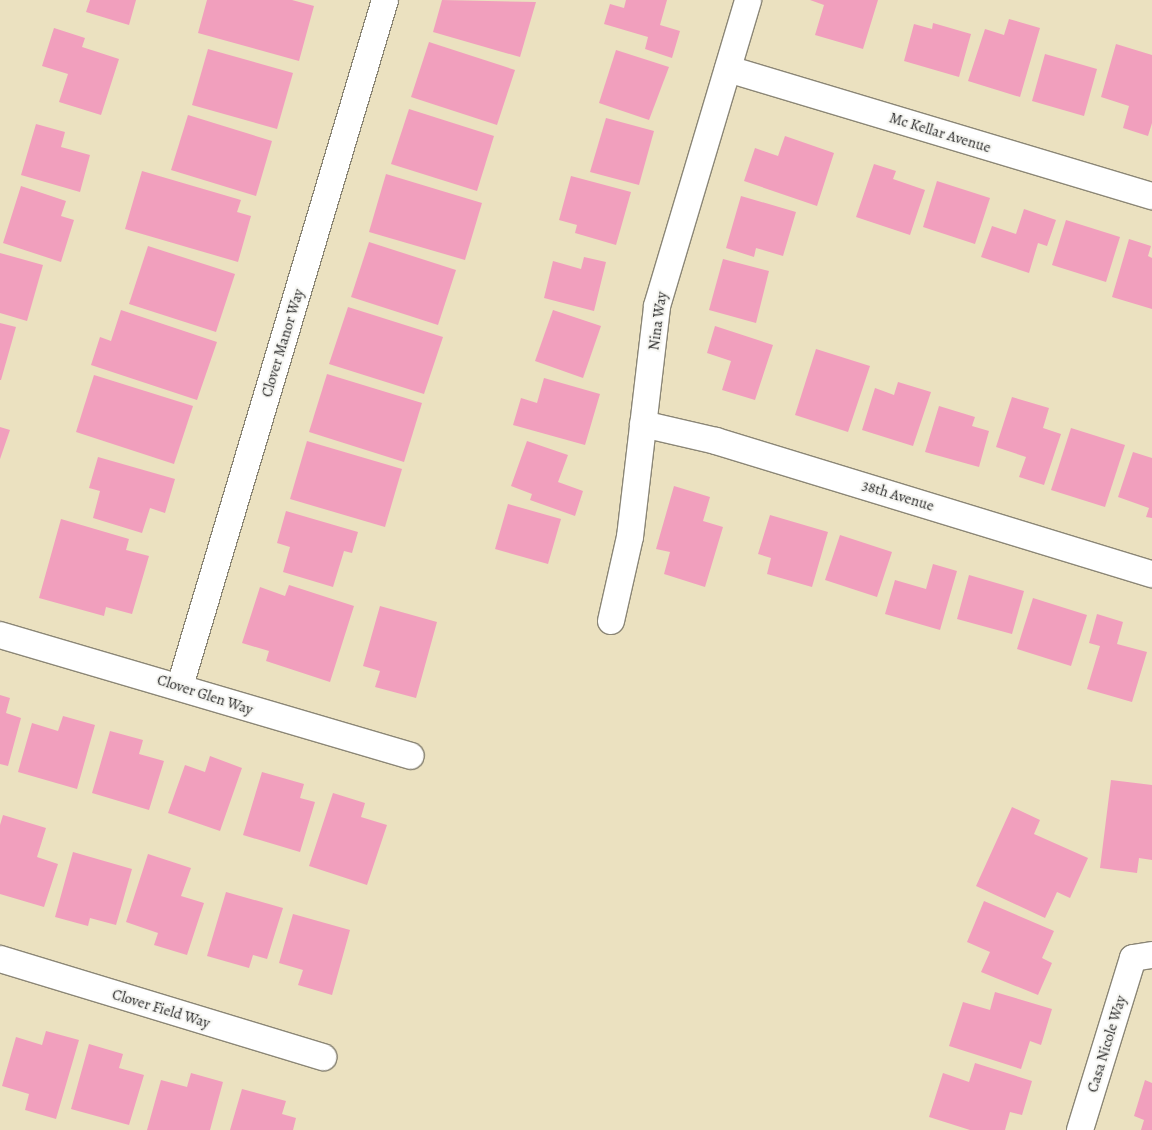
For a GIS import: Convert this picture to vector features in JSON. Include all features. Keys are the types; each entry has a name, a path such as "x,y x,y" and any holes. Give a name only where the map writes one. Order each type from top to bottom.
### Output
{"street":[{"name":"Clover Manor Way","path":"180,686 385,0"},
{"name":"Nina Way","path":"611,621 630,537 657,306 748,0"},
{"name":"Mc Kellar Avenue","path":"728,69 1152,196"},
{"name":"38th Avenue","path":"644,424 716,441 1152,574"},
{"name":"Clover Glen Way","path":"0,635 180,686 262,714 411,756"},
{"name":"Casa Nicole Way","path":"1080,1130 1143,957"},
{"name":"Clover Field Way","path":"0,959 323,1057"}],"building":[{"path":"90,0 136,0 129,25 86,12"},
{"path":"207,0 292,0 314,6 299,61 198,33"},
{"path":"442,0 536,2 520,57 433,32"},
{"path":"626,0 667,0 660,25 680,31 672,58 645,49 648,37 604,24 610,4 624,8"},
{"path":"810,0 878,0 863,49 815,35 824,5"},
{"path":"1009,19 1040,28 1020,97 968,81 985,29 1004,35"},
{"path":"933,23 971,34 959,77 904,61 914,24 932,29"},
{"path":"54,28 85,38 82,47 119,59 101,115 59,102 68,74 42,66"},
{"path":"429,42 515,70 497,125 411,97"},
{"path":"1116,44 1152,55 1152,123 1148,136 1123,128 1129,106 1101,97"},
{"path":"208,49 293,73 277,129 192,105"},
{"path":"616,50 669,67 649,120 599,103"},
{"path":"1045,54 1097,69 1084,116 1032,101"},
{"path":"409,109 494,136 477,191 391,164"},
{"path":"188,115 272,141 256,196 171,170"},
{"path":"606,118 654,131 639,185 590,172"},
{"path":"36,124 65,132 61,147 90,155 80,192 21,175"},
{"path":"785,136 834,153 817,206 744,181 755,148 778,156"},
{"path":"874,164 896,171 893,179 925,190 910,235 856,217"},
{"path":"142,171 241,200 237,212 251,216 238,262 125,229"},
{"path":"386,174 482,203 465,260 369,232"},
{"path":"571,176 631,192 616,245 575,233 577,225 559,220"},
{"path":"937,181 990,198 975,244 923,227"},
{"path":"21,186 66,201 61,216 74,220 61,262 3,243"},
{"path":"741,196 796,212 783,256 756,248 754,257 726,248"},
{"path":"1024,209 1056,220 1047,246 1038,243 1029,273 981,257 992,226 1016,234"},
{"path":"1066,220 1120,237 1106,282 1052,265"},
{"path":"1129,239 1151,246 1148,256 1152,258 1152,309 1112,297"},
{"path":"369,242 456,270 438,325 351,297"},
{"path":"148,246 235,274 216,332 129,304"},
{"path":"0,253 43,265 27,321 0,313"},
{"path":"584,257 606,262 594,311 544,298 553,261 581,269"},
{"path":"723,259 769,271 756,323 709,310"},
{"path":"348,307 443,337 424,394 329,364"},
{"path":"121,310 217,342 197,400 91,365 100,337 111,341"},
{"path":"553,310 601,326 583,378 535,361"},
{"path":"0,323 16,327 1,380 0,380"},
{"path":"715,326 773,345 755,400 722,390 731,361 707,353"},
{"path":"816,349 870,366 848,432 795,415"},
{"path":"327,374 422,403 404,462 309,432"},
{"path":"94,375 193,406 174,464 76,432"},
{"path":"544,378 600,394 585,445 513,425 521,398 537,403"},
{"path":"898,382 931,392 913,446 862,430 875,388 894,395"},
{"path":"1012,397 1049,408 1043,428 1061,434 1044,485 1019,477 1026,457 996,447"},
{"path":"939,406 975,417 972,426 989,431 979,467 925,452"},
{"path":"0,427 10,430 0,459"},
{"path":"1071,428 1125,445 1105,507 1051,490"},
{"path":"307,441 402,469 385,527 290,499"},
{"path":"527,441 568,455 558,482 583,491 575,516 530,500 532,494 511,486"},
{"path":"1133,452 1152,458 1152,518 1146,517 1149,508 1118,497"},
{"path":"98,457 175,479 165,513 150,508 142,533 93,518 100,491 89,488"},
{"path":"674,486 710,497 703,521 723,527 705,587 664,574 670,552 656,549"},
{"path":"508,504 561,519 548,564 495,549"},
{"path":"286,511 358,532 352,553 344,551 333,587 283,572 290,547 277,543"},
{"path":"770,515 828,532 812,587 767,574 771,558 758,554"},
{"path":"61,519 129,539 126,550 149,556 132,614 106,607 104,616 39,598"},
{"path":"840,535 892,552 877,597 825,580"},
{"path":"933,564 957,571 940,630 885,614 895,580 926,589"},
{"path":"969,575 1024,591 1012,634 957,619"},
{"path":"289,585 354,606 330,682 266,661 269,651 242,643 260,587 285,596"},
{"path":"1033,598 1087,615 1071,666 1017,649"},
{"path":"380,606 437,622 416,698 375,687 380,671 363,666"},
{"path":"1097,614 1123,622 1117,644 1147,652 1132,702 1087,689 1100,646 1089,643"},
{"path":"0,695 10,698 6,713 21,718 8,766 0,764"},
{"path":"63,716 95,725 77,789 18,772 32,723 58,731"},
{"path":"110,731 143,740 139,754 164,761 149,810 92,793"},
{"path":"210,756 242,768 220,831 168,813 185,765 205,772"},
{"path":"262,772 304,784 300,798 315,802 300,852 243,835"},
{"path":"1111,780 1152,785 1152,860 1139,858 1137,873 1100,868"},
{"path":"333,793 365,803 361,817 387,825 367,885 309,866"},
{"path":"1012,807 1040,820 1034,834 1088,858 1070,898 1057,892 1045,918 976,886"},
{"path":"3,815 46,828 37,857 58,864 44,907 0,894 0,825"},
{"path":"73,852 132,869 116,925 90,918 88,926 55,917"},
{"path":"148,854 191,868 181,896 204,903 187,955 154,945 158,933 126,922"},
{"path":"226,892 283,908 267,959 253,955 249,968 207,956"},
{"path":"984,901 1054,931 1042,958 1052,963 1038,995 981,972 990,952 967,942"},
{"path":"293,914 350,930 332,995 298,985 303,970 279,963"},
{"path":"995,992 1052,1009 1041,1045 1030,1041 1021,1069 949,1046 963,1002 990,1010"},
{"path":"46,1031 79,1040 56,1119 25,1110 29,1094 2,1086 16,1037 42,1045"},
{"path":"89,1044 123,1054 119,1068 144,1075 129,1125 71,1109"},
{"path":"975,1063 1032,1081 1022,1115 1010,1112 1005,1130 970,1130 929,1117 943,1073 969,1082"},
{"path":"191,1073 223,1082 210,1130 147,1130 161,1080 187,1087"},
{"path":"1145,1080 1152,1083 1152,1130 1141,1130 1144,1120 1134,1116"},
{"path":"242,1089 286,1101 282,1114 296,1118 293,1130 230,1130"}]}
